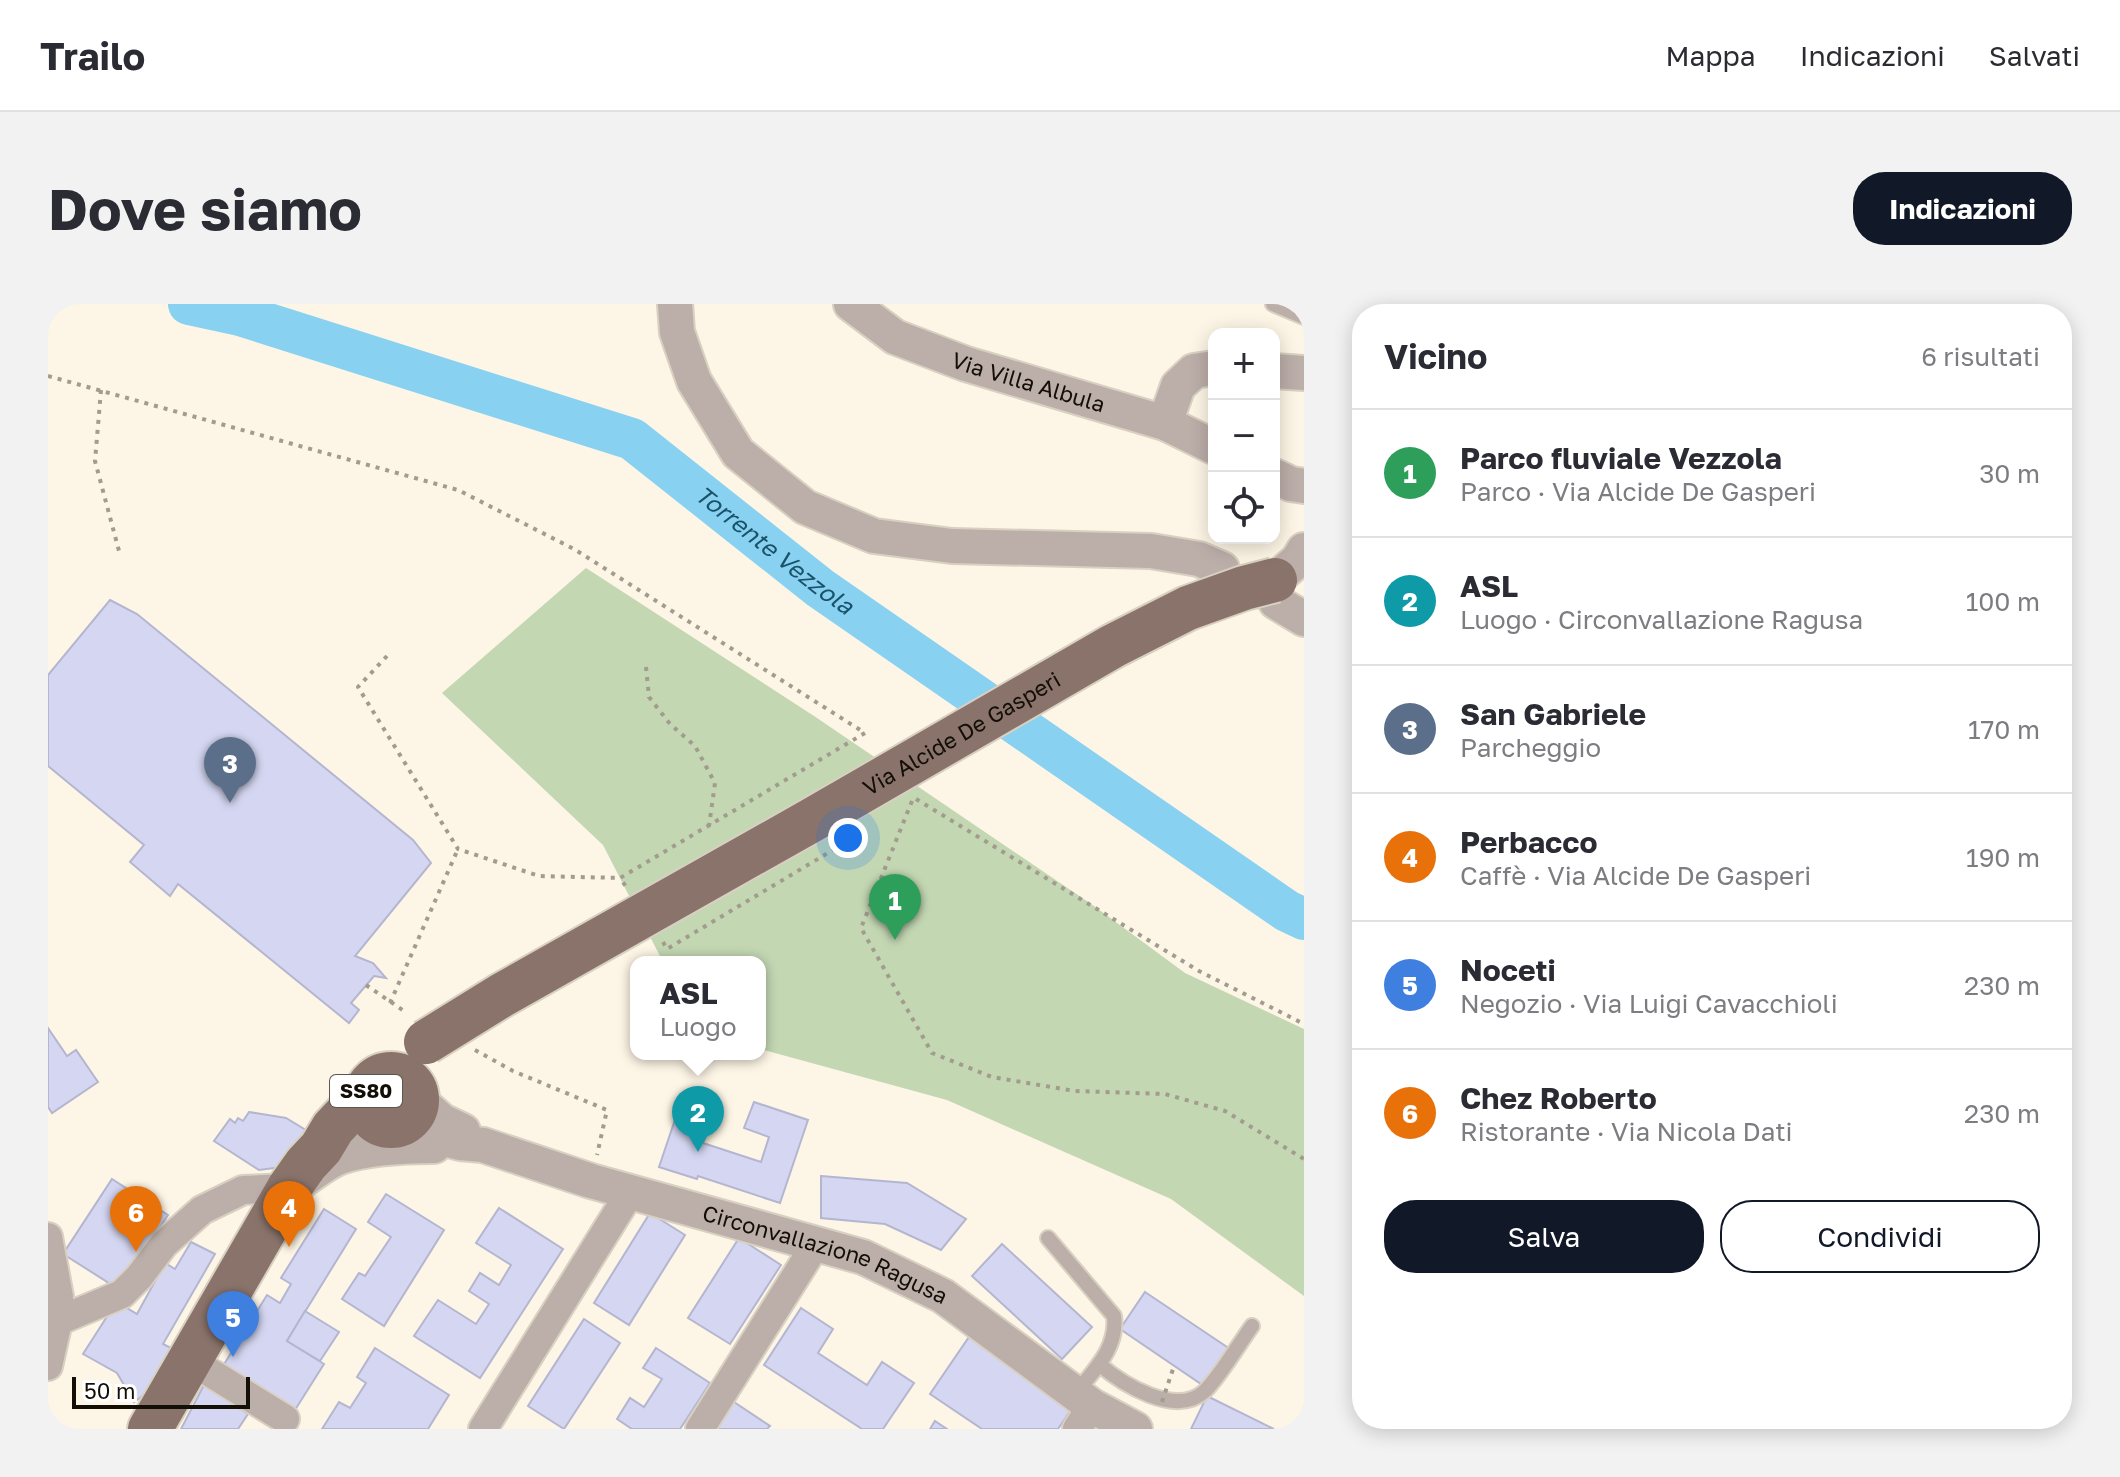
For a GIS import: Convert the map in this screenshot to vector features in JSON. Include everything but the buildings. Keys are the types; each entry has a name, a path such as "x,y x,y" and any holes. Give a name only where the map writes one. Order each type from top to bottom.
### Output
{"main road":[{"name":"Via Alcide De Gasperi","path":"149,1426 289,1188 333,1128 391,1100 411,1047 422,1030 502,995 1113,646 1202,603 1244,588 1293,585"}],"street":[{"path":"675,304 677,332 694,381 738,453 805,507 874,536 952,546 1151,551 1199,559 1222,569"},
{"name":"Via Villa Albula","path":"851,304 895,337 966,364 1165,423 1208,444"},
{"path":"1165,423 1178,386 1194,371 1208,369"},
{"path":"1280,371 1304,373"},
{"name":"Circonvallazione Ragusa","path":"391,1100 466,1132 483,1145"},
{"name":"Circonvallazione Ragusa","path":"289,1188 347,1155 426,1146 483,1145 863,1257 943,1296 1082,1410 1135,1429"},
{"path":"58,1321 122,1294 164,1244 202,1210 243,1190 289,1188"},
{"path":"483,1429 631,1191"},
{"path":"48,1237 59,1297 58,1321 48,1366"},
{"path":"700,1429 816,1244"},
{"path":"190,1360 285,1419"}],"lane":[{"path":"1273,304 1304,317"},
{"path":"1048,1238 1114,1316 1111,1346 1099,1364 1082,1410"},
{"path":"1099,1364 1133,1389 1172,1400 1190,1400 1204,1391 1252,1326"}],"path":[{"path":"48,376 458,490 574,549 865,733"},
{"path":"101,390 95,461 119,551"},
{"path":"387,656 358,687 458,849 539,876 620,878"},
{"path":"646,667 649,697 670,724 695,746 715,783 709,826"},
{"path":"1304,1024 1199,971 914,797 861,928 932,1053 992,1077 1075,1091 1165,1094 1225,1111 1304,1159"},
{"path":"390,1003 458,849"},
{"path":"366,985 422,1030"},
{"path":"472,1048 513,1071 607,1110 603,1129"},
{"path":"1162,1402 1174,1366"}],"green space":[{"path":"586,568 814,716 1094,906 1185,973 1304,1029 1304,1296 1171,1199 947,1100 766,1051 766,956 660,956 603,845 442,693"}],"waterway":[{"name":"Torrente Vezzola","path":"189,304 240,315 632,439 820,588 1287,911 1304,919"}],"place":[{"name":"San Gabriele","path":"230,803"},
{"name":"Parco fluviale Vezzola","path":"895,940"},
{"name":"ASL","path":"698,1152"},
{"name":"Perbacco","path":"289,1247"},
{"name":"Chez Roberto","path":"136,1252"},
{"name":"Noceti","path":"233,1357"}]}
